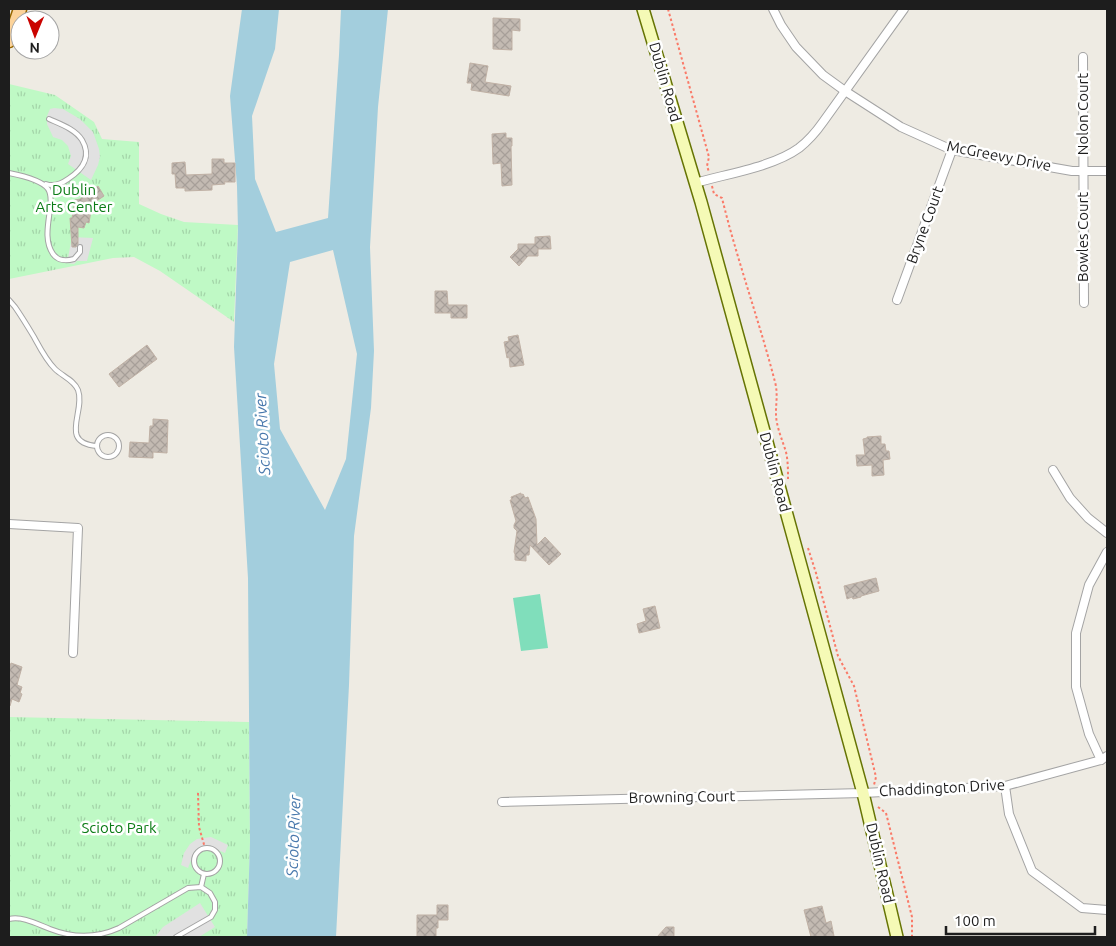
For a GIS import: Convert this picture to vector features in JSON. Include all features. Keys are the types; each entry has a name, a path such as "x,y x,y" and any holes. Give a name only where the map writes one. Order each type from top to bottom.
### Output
{"main road":[{"path":"9,41 20,9"},
{"name":"Dublin Road","path":"644,9 868,793 897,937"}],"street":[{"name":"McGreevy Drive","path":"773,9 796,47 823,74 845,91 901,127 952,150 1072,170 1107,171"},
{"path":"695,183 760,166 777,160 799,148 816,131 904,9"},
{"name":"Nolon Court","path":"1083,57 1083,171"},
{"name":"Bryne Court","path":"897,300 952,150"},
{"name":"Bowles Court","path":"1083,171 1084,302"},
{"path":"1053,470 1076,505 1088,518 1107,533"},
{"path":"9,524 78,528 73,653"},
{"path":"1104,758 1089,734 1076,687 1076,633 1089,585 1107,552"},
{"name":"Chaddington Drive","path":"868,793 1005,786 1104,758"},
{"path":"1005,786 1009,814 1032,871 1082,908 1107,910"},
{"name":"Browning Court","path":"502,802 868,793"}],"lane":[{"path":"9,173 49,186 58,185 79,172 86,158 82,139 67,127 49,119"},
{"path":"44,184 51,196 48,236 52,253 60,260 70,260 78,256 80,247"},
{"path":"9,300 20,314 47,359 78,390 76,429 78,437 80,442 97,446"},
{"path":"109,435 118,440 119,447 116,454 106,457 99,453 97,446 99,439 109,435"},
{"path":"205,848 218,853 221,860 219,868 212,874 204,874 197,869 194,861 198,853 205,848"},
{"path":"202,887 204,874"},
{"path":"9,919 27,920 73,936 96,935 119,928 188,888 202,887 210,893 215,910 211,917 176,937"}],"path":[{"path":"668,9 709,157 707,166 714,194 722,198 775,383 777,396 776,423 786,454 788,479"},
{"path":"808,547 838,656 854,686 876,777 868,793 878,807 886,813 912,917 912,937"},
{"path":"198,793 199,827 205,848"}],"green space":[{"name":"Dublin Arts Center","path":"9,84 55,95 94,122 102,139 139,142 139,204 184,222 238,225 234,322 160,271 134,257 113,258 9,279"},
{"path":"540,594 548,648 521,651 513,598"},
{"name":"Scioto Park","path":"9,717 249,722 250,842 247,937 9,937"}],"shaded area":[{"path":"50,109 63,109 80,119 93,132 100,157 91,180 68,164 71,156 68,146 62,140 53,137 47,124 47,116"},
{"path":"72,237 93,238 87,261 77,261 74,264 67,263"},
{"path":"211,837 228,845 225,853 204,846 194,852 188,868 181,865 184,853 190,844 197,839"},
{"path":"200,903 215,927 199,937 155,937 163,927"}],"water":[{"name":"Scioto River","path":"242,9 279,9 275,49 252,116 255,179 276,232 328,218 341,9 388,9 378,107 370,247 374,351 371,408 354,536 349,685 336,937 247,937 250,842 248,578 234,347 238,230 237,186 230,96","holes":["333,250 357,354 346,459 325,510 280,429 274,364 290,262"]}],"building":[{"path":"493,18 520,19 520,31 512,30 512,50 493,49"},
{"path":"470,63 488,66 485,82 511,86 509,96 471,90 472,83 467,83"},
{"path":"506,133 506,138 512,138 512,185 502,186 501,163 493,164 492,134"},
{"path":"212,159 224,159 224,163 235,163 235,182 212,185 212,190 185,191 185,188 176,188 175,174 172,174 172,163 185,162 186,175 212,174"},
{"path":"98,186 104,196 92,204 89,223 86,222 84,228 78,227 78,244 76,247 72,247 70,218 72,218 75,200 80,199"},
{"path":"550,236 551,249 538,249 538,256 528,256 519,266 510,257 518,249 518,244 535,244 535,237"},
{"path":"435,291 447,291 448,305 467,305 467,318 451,318 451,313 435,313"},
{"path":"518,335 524,365 510,367 504,342 509,341 508,337"},
{"path":"147,345 157,359 119,387 109,374"},
{"path":"153,419 168,420 167,453 153,452 153,458 129,457 130,442 149,443 150,426 153,426"},
{"path":"881,436 881,444 885,444 886,451 889,451 890,459 883,460 884,475 872,476 872,465 857,466 856,455 865,455 863,439"},
{"path":"521,493 525,498 528,497 536,519 537,545 545,537 561,554 549,565 530,545 526,561 515,560 514,552 517,531 514,528 516,521 510,500 512,500 511,497"},
{"path":"876,578 879,591 847,599 844,586"},
{"path":"655,606 660,628 639,633 637,624 646,621 643,609"},
{"path":"11,663 22,667 17,685 22,687 20,693 22,694 19,702 12,699 10,706 9,670"},
{"path":"437,905 448,905 448,920 438,920 436,937 417,937 417,915 437,915"},
{"path":"822,906 826,923 831,921 834,936 811,937 804,910"},
{"path":"666,927 674,927 674,937 657,937"}]}
